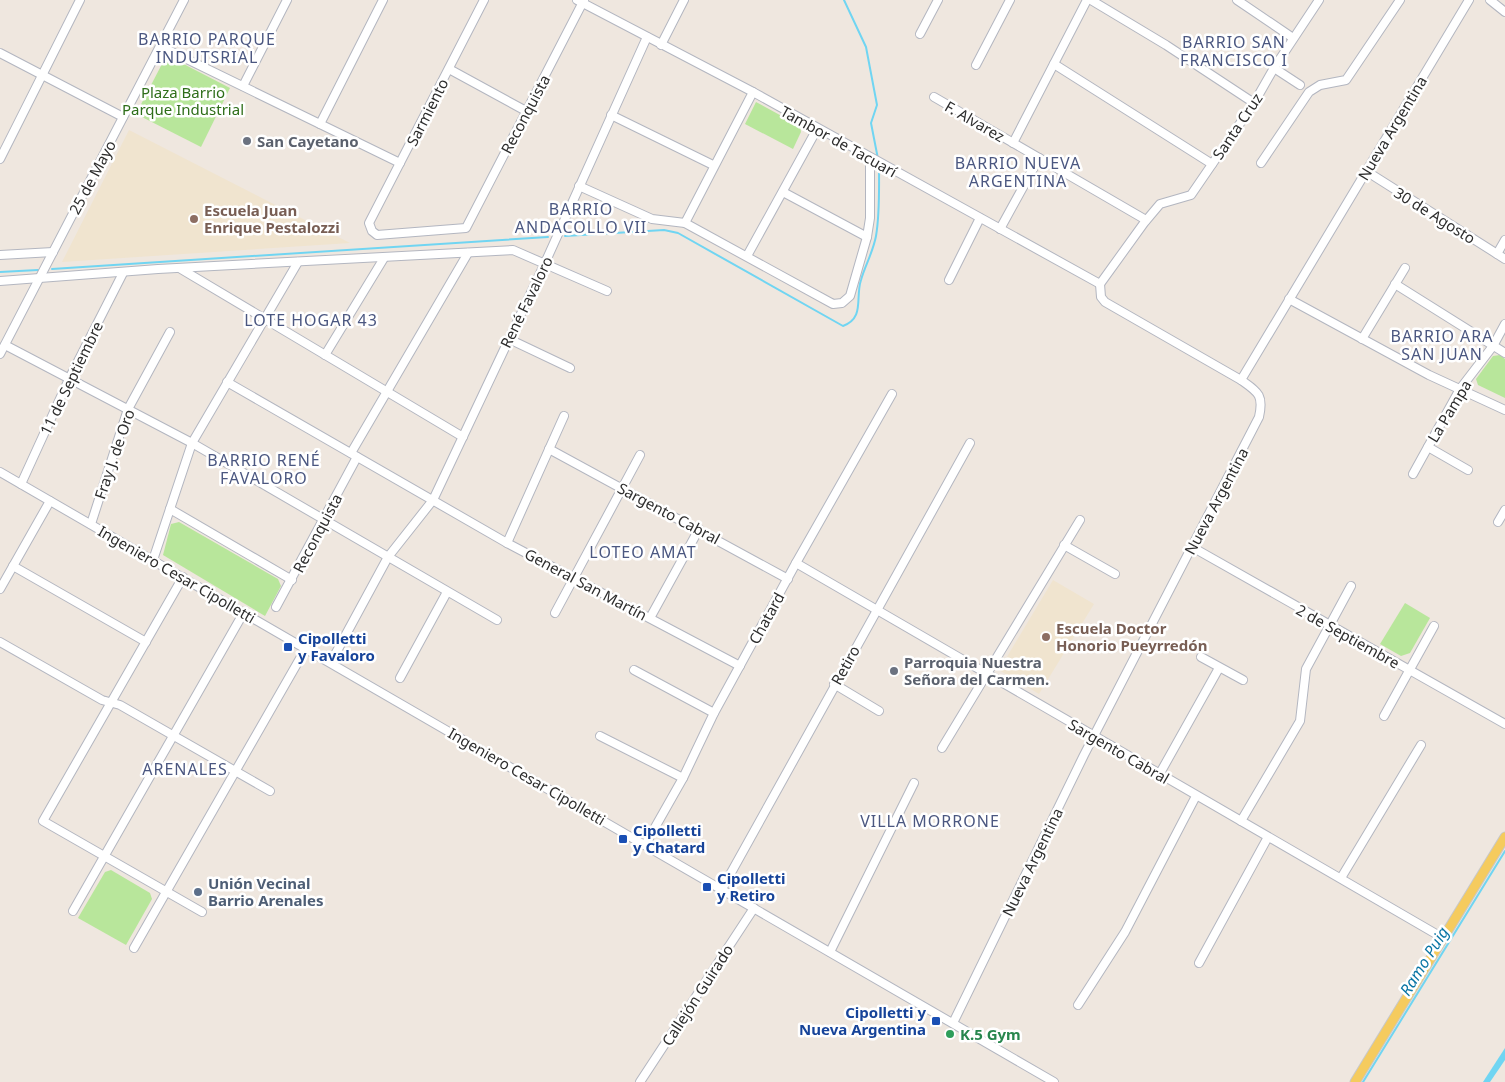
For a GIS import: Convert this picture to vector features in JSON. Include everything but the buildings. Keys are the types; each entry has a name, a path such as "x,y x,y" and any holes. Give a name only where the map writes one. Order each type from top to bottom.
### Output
{"main road":[{"path":"1355,1082 1505,838"}],"street":[{"path":"0,159 80,0"},
{"name":"25 de Mayo","path":"0,354 184,0"},
{"path":"243,86 287,0"},
{"path":"320,124 383,0"},
{"name":"Sarmiento","path":"369,224 484,0"},
{"path":"660,45 684,0"},
{"path":"920,34 938,0"},
{"path":"976,65 1010,0"},
{"path":"1013,143 1089,0 1166,45 1254,103"},
{"path":"1237,0 1294,38"},
{"name":"Santa Cruz","path":"1146,220 1160,204 1191,195 1254,103 1274,68 1319,0"},
{"path":"1261,163 1309,92 1320,85 1346,80 1400,0"},
{"name":"Nueva Argentina","path":"953,1023 1094,736 1259,417 1262,403 1259,395 1241,380 1469,0"},
{"path":"1490,0 1505,12"},
{"name":"Tambor de Tacuarí","path":"581,1 660,45 753,92 1100,284"},
{"name":"Reconquista","path":"369,224 372,232 377,235 466,228 581,1"},
{"name":"René Favaloro","path":"331,662 388,557 433,500 545,263 647,38"},
{"path":"160,46 400,163"},
{"path":"0,54 123,117"},
{"path":"1054,64 1212,164"},
{"path":"1274,68 1300,85"},
{"path":"448,69 526,111"},
{"path":"685,223 753,92"},
{"name":"F. Alvarez","path":"934,97 1146,220"},
{"path":"612,115 714,166"},
{"path":"747,256 817,128"},
{"path":"1000,229 1039,158"},
{"path":"579,186 644,216 685,223 833,304 842,304 850,296 867,237 870,218 872,159"},
{"name":"30 de Agosto","path":"1366,171 1505,259"},
{"path":"783,192 867,237"},
{"path":"949,280 980,218"},
{"path":"1146,220 1100,284 1101,297 1106,302 1241,380"},
{"path":"1497,254 1505,240"},
{"path":"0,281 180,268 513,250 607,291"},
{"path":"0,255 53,252"},
{"name":"Reconquista","path":"276,607 325,520 354,455 387,392 468,253"},
{"path":"325,354 384,258"},
{"path":"153,560 192,443 298,262"},
{"path":"180,268 463,437"},
{"path":"1362,339 1405,268"},
{"name":"11 de Septiembre","path":"21,484 70,377 123,273"},
{"path":"1395,284 1505,353"},
{"path":"1289,299 1362,339 1505,410"},
{"name":"La Pampa","path":"1413,474 1460,389 1493,346 1505,324"},
{"name":"Fray J. de Oro","path":"91,524 128,409 170,332"},
{"path":"508,339 570,368"},
{"path":"4,345 70,377 192,443 497,620"},
{"name":"General San Martín","path":"227,382 507,542 740,666"},
{"name":"Chatard","path":"645,844 683,778 714,714 796,563 892,394"},
{"path":"507,542 564,416"},
{"name":"Retiro","path":"722,889 834,684 970,443"},
{"path":"1428,447 1468,470"},
{"name":"Sargento Cabral","path":"549,449 788,578"},
{"path":"555,613 640,455"},
{"name":"Ingeniero Cesar Cipolletti","path":"0,472 1054,1082"},
{"path":"0,589 50,501"},
{"path":"170,509 292,580"},
{"path":"1498,522 1505,510"},
{"path":"942,748 1080,520"},
{"path":"650,618 699,529"},
{"path":"1064,545 1114,574"},
{"name":"2 de Septiembre","path":"1192,547 1505,724"},
{"name":"Sargento Cabral","path":"796,563 1443,938"},
{"path":"13,566 146,642"},
{"path":"183,577 43,821 202,912"},
{"path":"1240,821 1300,721 1306,669 1328,625 1351,586"},
{"path":"400,678 447,592"},
{"path":"73,911 244,612"},
{"path":"1384,716 1434,626"},
{"path":"0,642 102,700 120,705 270,791"},
{"path":"134,948 306,648"},
{"path":"1201,657 1243,680"},
{"path":"1160,775 1219,668"},
{"path":"634,670 714,714"},
{"path":"834,684 879,712"},
{"path":"600,736 683,778"},
{"path":"1341,878 1421,745"},
{"path":"830,952 914,783"},
{"path":"1078,1005 1125,932 1196,796"},
{"path":"1199,963 1268,837"},
{"name":"Callejón Guirado","path":"640,1082 754,908"}],"shaded area":[{"name":"Escuela Juan Enrique Pestalozzi","path":"129,130 350,243 62,262"},
{"name":"Escuela Doctor Honorio Pueyrredón","path":"1053,580 1094,604 1039,694 999,670"}],"green space":[{"name":"Plaza Barrio Parque Industrial","path":"172,58 230,88 201,147 136,114 163,62"},
{"path":"756,102 800,126 801,132 793,149 745,124"},
{"path":"1500,355 1505,359 1505,398 1478,385 1476,379 1493,356"},
{"path":"179,522 278,579 281,586 265,616 163,555 171,524"},
{"path":"1405,603 1430,618 1410,653 1401,656 1380,644"},
{"path":"111,870 150,893 152,899 126,945 78,918 105,872"}],"water":[{"path":"1505,1048 1505,1060 1490,1082 1483,1082"}],"waterway":[{"path":"844,0 866,47 877,105 871,123 878,159"},
{"path":"565,236 664,230 678,233 843,326 850,322 857,313 859,287 876,236 879,209 879,163"},
{"path":"52,269 548,237"},
{"path":"0,272 38,270"},
{"name":"Ramo Puig","path":"1363,1082 1505,851"}],"place":[{"name":"San Cayetano","path":"247,141"},
{"name":"Escuela Juan Enrique Pestalozzi","path":"194,219"},
{"name":"Escuela Doctor Honorio Pueyrredón","path":"1046,637"},
{"name":"Cipolletti y Favaloro","path":"288,647"},
{"name":"Parroquia Nuestra Señora del Carmen.","path":"894,671"},
{"name":"Cipolletti y Chatard","path":"623,839"},
{"name":"Cipolletti y Retiro","path":"707,887"},
{"name":"Unión Vecinal Barrio Arenales","path":"198,892"},
{"name":"Cipolletti y Nueva Argentina","path":"936,1021"},
{"name":"K.5 Gym","path":"950,1034"}],"district":[{"name":"BARRIO PARQUE INDUTSRIAL","path":"207,48"},
{"name":"BARRIO SAN FRANCISCO I","path":"1234,51"},
{"name":"BARRIO NUEVA ARGENTINA","path":"1018,172"},
{"name":"BARRIO ANDACOLLO VII","path":"581,218"},
{"name":"LOTE HOGAR 43","path":"311,320"},
{"name":"BARRIO ARA SAN JUAN","path":"1442,345"},
{"name":"BARRIO RENÉ FAVALORO","path":"264,469"},
{"name":"LOTEO AMAT","path":"643,552"},
{"name":"ARENALES","path":"185,769"},
{"name":"VILLA MORRONE","path":"930,821"}]}
